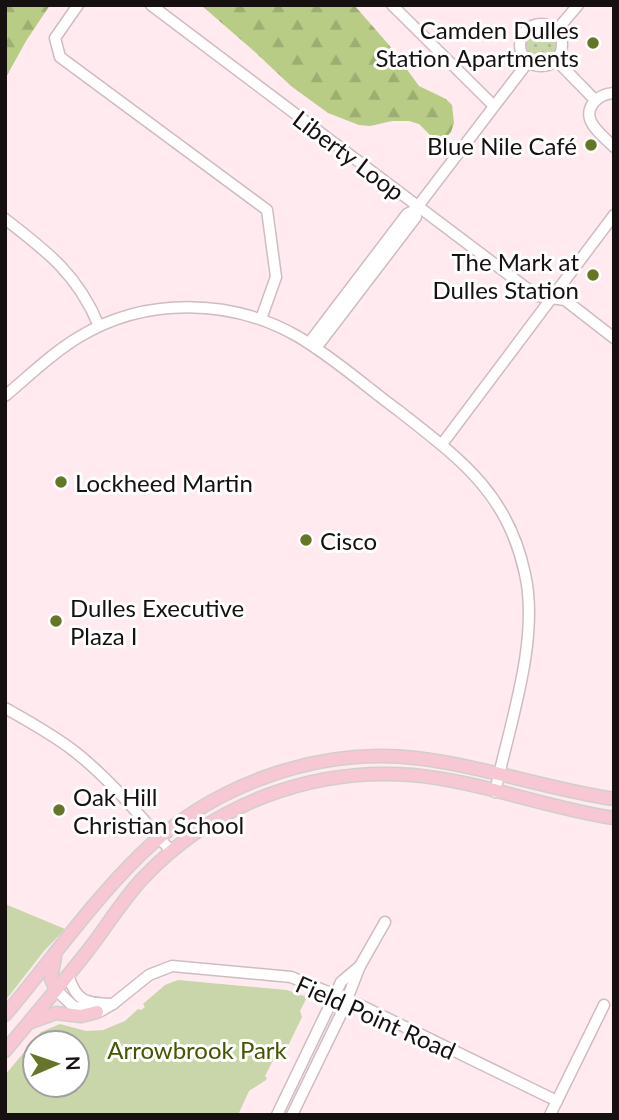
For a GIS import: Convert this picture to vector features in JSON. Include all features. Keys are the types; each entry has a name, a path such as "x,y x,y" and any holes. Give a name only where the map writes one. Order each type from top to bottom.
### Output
{"main road":[{"path":"5,1015 131,863 191,814 234,790 265,777 315,763 364,757 406,757 448,763 614,799"},
{"path":"5,1051 68,975 135,887 171,850 211,822 250,802 291,787 331,778 364,774 414,776 614,818"},
{"path":"56,953 51,979 56,990"},
{"path":"28,1023 56,1013 81,1016 97,1012"}],"street":[{"path":"78,5 55,38 60,57 267,210 276,277 261,319"},
{"name":"Liberty Loop","path":"151,5 416,208 537,296 553,295 565,300 614,338"},
{"path":"392,5 493,105"},
{"path":"556,31 578,5"},
{"path":"538,25 545,25 556,31 562,42 562,49 556,60 551,64 539,66 528,62 523,56 520,43 526,31 538,25"},
{"path":"556,60 596,100"},
{"path":"312,346 407,214 416,208 528,62"},
{"path":"614,93 596,100 589,115 592,125 614,147"},
{"path":"442,444 614,215"},
{"path":"5,219 46,250 67,271 87,300 99,326"},
{"path":"5,397 60,350 99,326 139,313 175,307 212,308 261,319 312,346 442,444 472,471 498,505 518,546 527,586 530,614 527,648 495,792"},
{"path":"5,708 60,741 92,766 123,795 171,850"},
{"path":"292,1115 347,1000 360,966 385,922"},
{"name":"Field Point Road","path":"97,1012 113,1004 149,975 172,966 291,977 347,1000 557,1101"},
{"path":"277,1115 334,995 347,976 360,966"},
{"path":"68,975 74,992 81,999 92,1003 113,1004"},
{"path":"56,990 78,1009 97,1012"},
{"path":"550,1115 604,1005"}],"green space":[{"path":"5,5 50,5 5,79"},
{"path":"201,5 354,5 389,45 419,86 446,99 452,105 454,123 451,132 444,139 435,140 419,124 409,121 359,125 328,113 291,86"},
{"path":"541,31 552,35 556,46 552,57 541,61 530,57 526,46 530,35"},
{"path":"5,904 65,929 5,1001"},
{"name":"Arrowbrook Park","path":"178,980 287,990 307,997 300,1011 302,1017 286,1050 278,1051 265,1076 266,1080 249,1091 238,1115 5,1115 5,1075 21,1056 21,1099 91,1099 91,1031 103,1030 125,1021 138,1009 145,1007 143,1004 165,985"},
{"name":"Arrowbrook Park","path":"60,1024 79,1029 48,1029"}],"place":[{"name":"Camden Dulles Station Apartments","path":"593,43"},
{"name":"Blue Nile Café","path":"591,145"},
{"name":"The Mark at Dulles Station","path":"593,275"},
{"name":"Lockheed Martin","path":"61,482"},
{"name":"Cisco","path":"306,540"},
{"name":"Dulles Executive Plaza I","path":"56,621"},
{"name":"Oak Hill Christian School","path":"59,810"}]}
